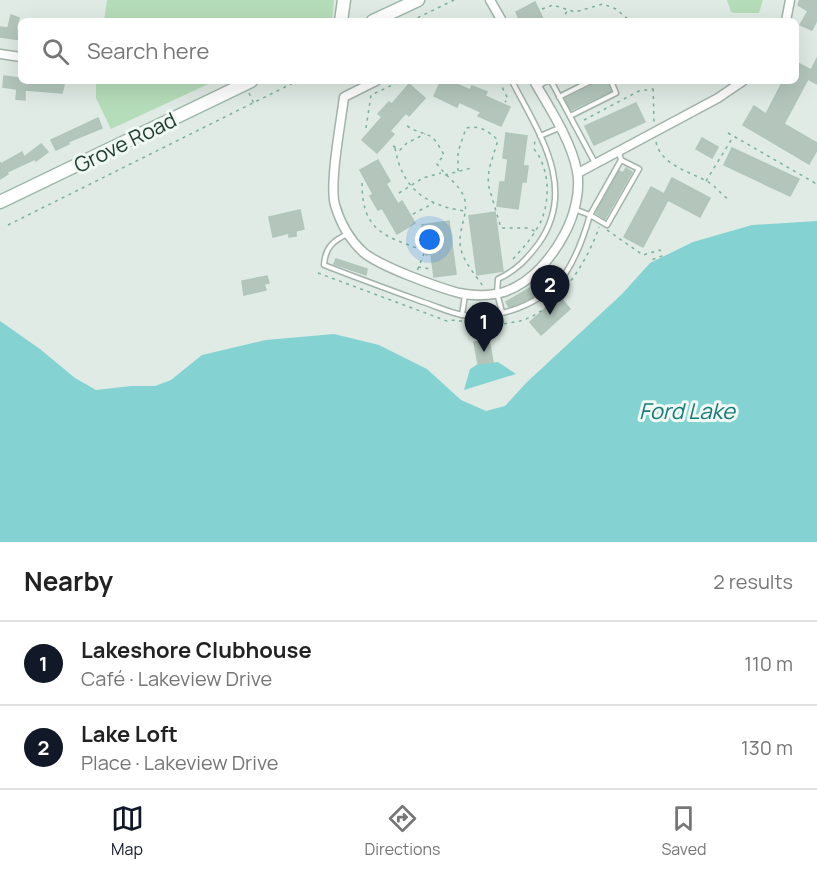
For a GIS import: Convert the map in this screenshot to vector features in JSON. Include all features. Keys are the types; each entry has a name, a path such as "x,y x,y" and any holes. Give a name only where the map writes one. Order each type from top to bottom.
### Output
{"main road":[{"path":"341,18 344,0"},
{"path":"379,18 402,3 418,0"},
{"name":"Grove Road","path":"0,202 245,84"}],"street":[{"path":"490,0 498,18"},
{"path":"787,18 790,0"},
{"path":"0,54 18,57"},
{"path":"370,84 344,97 334,182 334,202 339,219 363,252 381,263 465,294 504,292 529,279 558,248 571,221 578,173 560,128 536,84"},
{"path":"578,173 595,164 620,156 738,84"}],"lane":[{"path":"502,312 493,293 498,279 520,266 531,254 546,233 555,209 554,169 540,135 514,84"},
{"path":"551,84 595,164"},
{"path":"560,97 585,84"},
{"path":"570,116 616,93 612,84"},
{"path":"540,135 560,128"},
{"path":"348,234 334,240 328,248 324,265 462,315 488,316 520,308 541,296 564,275 583,240 590,215 620,156 639,169 607,225 590,215 574,209"},
{"path":"462,315 465,294"}],"path":[{"path":"417,18 454,0"},
{"path":"542,9 552,4 567,10 580,11 603,4 616,9 626,18"},
{"path":"563,18 567,10"},
{"path":"326,18 327,14"},
{"path":"8,225 291,84"},
{"path":"366,128 372,95 395,84"},
{"path":"500,84 508,99 505,102"},
{"path":"653,84 654,127"},
{"path":"584,120 639,91 653,89"},
{"path":"250,94 254,104"},
{"path":"407,126 426,133 436,140 444,155 438,164 444,175 462,193 465,211 460,247 466,260 493,293"},
{"path":"458,171 458,152 466,128 473,126 487,130 498,140 489,169 488,184 501,228 527,228 535,231"},
{"path":"426,133 407,143 400,150 394,147 405,180 423,196 434,202 451,209 465,211"},
{"path":"728,133 815,183 817,179"},
{"path":"513,259 535,231 544,210 546,194 544,165 534,148 536,136 540,135"},
{"path":"706,181 733,136"},
{"path":"655,140 657,150 665,159 706,181 728,199"},
{"path":"444,175 471,168"},
{"path":"399,193 428,176 442,172"},
{"path":"362,183 363,207 378,230 390,238 425,251 417,272"},
{"path":"413,213 434,202"},
{"path":"418,267 431,269"}],"green space":[{"path":"107,0 334,0 332,18 104,18"},
{"path":"727,0 763,0 759,13 735,13 731,12"},
{"path":"96,84 208,84 111,129 96,98"}],"water":[{"name":"Ford Lake","path":"817,221 817,542 0,542 0,321 40,349 75,378 96,390 155,386 171,380 202,355 266,340 334,334 379,345 427,369 461,400 486,411 505,406 526,383 622,294 650,263 693,242 752,225"},
{"path":"498,362 516,374 464,390 470,369 478,364"}],"building":[{"path":"800,0 817,0 817,20 812,30 800,25 808,11 798,5"},
{"path":"535,2 543,18 519,18 516,12"},
{"path":"11,15 19,18 16,29 18,29 18,40 0,37 0,27 8,28"},
{"path":"817,58 817,84 808,79 784,124 817,143 817,150 809,164 743,125 754,106 766,114 781,84 799,84 799,64 811,70"},
{"path":"4,76 18,78 18,84 64,85 62,93 25,90 25,100 16,99 17,89 3,87"},
{"path":"409,84 425,98 409,116 406,113 390,131 394,134 377,153 362,140 382,117 378,114 389,102 392,104"},
{"path":"440,84 457,84 470,90 472,86 487,92 485,96 510,107 501,126 478,116 481,112 459,102 457,107 434,96"},
{"path":"608,84 611,91 571,110 565,99 593,85"},
{"path":"636,103 645,122 594,145 585,126"},
{"path":"98,118 102,128 68,142 69,144 56,150 51,140"},
{"path":"506,133 527,136 523,166 528,166 526,182 522,182 518,209 497,206 500,182 505,182 508,159 503,158"},
{"path":"702,138 718,147 712,158 696,149"},
{"path":"41,144 48,152 36,161 35,159 7,172 8,174 0,179 0,162 1,164 22,152 24,157"},
{"path":"732,148 799,179 790,196 724,165"},
{"path":"378,160 390,181 386,184 398,204 402,201 415,223 397,234 382,208 378,210 370,196 373,194 360,170"},
{"path":"626,168 632,172 605,219 596,213 619,171 623,173"},
{"path":"672,178 710,198 700,217 668,200 643,247 624,237 651,187 664,194"},
{"path":"300,210 304,229 296,231 296,236 289,237 289,233 273,237 269,217"},
{"path":"495,212 503,271 477,275 469,216"},
{"path":"449,221 456,274 434,277 431,254 426,255 422,225"},
{"path":"336,259 367,269 366,275 334,264"},
{"path":"267,276 269,283 264,284 266,290 244,295 242,281"},
{"path":"540,282 544,289 531,298 509,307 506,302"},
{"path":"559,296 570,309 541,335 530,322"},
{"path":"489,340 493,362 478,364 474,342"}],"place":[{"name":"Lake Loft","path":"550,315"},
{"name":"Lakeshore Clubhouse","path":"484,352"}]}
